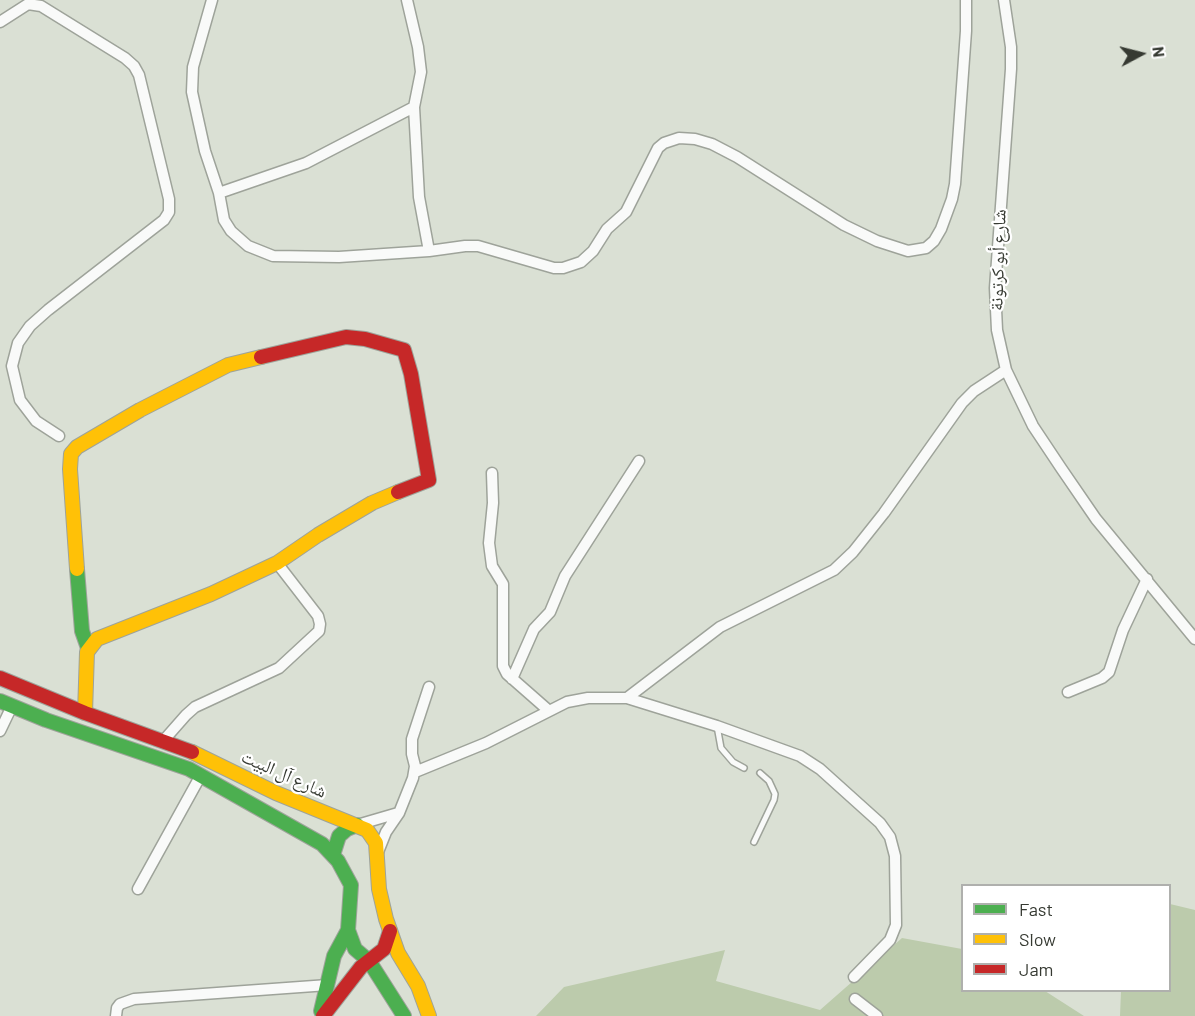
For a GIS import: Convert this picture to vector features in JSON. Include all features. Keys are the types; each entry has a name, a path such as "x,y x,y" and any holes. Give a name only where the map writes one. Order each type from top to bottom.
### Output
{"street":[{"path":"0,22 28,4 41,0"},
{"path":"212,0 193,67 192,92 224,220 231,231 248,246 273,256 339,257 478,246 554,268 563,268 580,262 593,251 607,230 626,212 658,148 670,140 679,138 712,144 737,157 844,225 877,241 908,251 926,248 941,229 955,184 966,31 966,0"},
{"path":"407,0 418,47 420,72 414,107 419,197 429,250"},
{"name":"شارع أبو كرتونة","path":"1004,0 1011,47 1011,69 995,299 1000,346 1006,370 1033,426 1060,468 1096,519 1195,639"},
{"path":"28,4 45,8 134,66 139,75 169,207 164,220 48,310 30,326 18,343 12,366 20,400 36,421 58,436"},
{"path":"219,193 306,163 414,107"},
{"path":"85,713 88,648 82,631 70,469 71,454 77,447 140,410 228,365 346,337 365,339 404,350 411,374 429,479 372,503 277,563 211,594 102,636 88,648"},
{"path":"627,698 712,632 834,570 841,564 884,513 962,403 974,391 1006,370"},
{"path":"512,679 534,629 550,612 565,576 639,461"},
{"path":"492,473 490,552 492,566 503,584 503,666 512,679 548,710"},
{"path":"164,740 195,707 279,668 320,631 321,624 318,616 277,563"},
{"path":"1068,692 1102,678 1109,672 1123,630 1147,579"},
{"name":"شارع آل البيت","path":"0,678 85,713 193,752 276,793 367,830 372,835 378,853 381,904 398,953 418,986 429,1016"},
{"path":"378,853 399,813 415,772 412,739 429,687"},
{"path":"415,772 486,743 548,710 575,699 627,698 791,752 811,762 862,805 890,837 896,871 895,933 854,977"},
{"path":"0,731 6,704"},
{"name":"شارع آل البيت","path":"6,704 189,769 322,844 333,855 351,885 348,930"},
{"path":"138,889 201,775"},
{"path":"333,855 339,836 347,829 399,813"},
{"path":"348,930 355,950 369,961 404,1016"},
{"path":"321,1016 338,946 348,930"},
{"path":"321,1016 354,974 384,950 390,931"},
{"path":"116,1016 120,1004 134,999 328,986"},
{"path":"855,999 878,1016"}],"lane":[{"path":"717,726 721,748 733,762 744,768"},
{"path":"754,842 776,794 769,781 760,773"}],"green space":[{"path":"1171,904 1195,910 1195,1016 1120,1016 1121,992 1171,992"},
{"path":"902,938 961,949 961,992 1047,992 1084,1016 536,1016 564,987 725,950 716,981 820,1010"}],"traffic: fast":[{"path":"77,569 82,631 88,648"},
{"path":"0,701 46,720 189,769 322,844 338,861 351,885 348,930 355,949 369,961 404,1016"},
{"path":"333,855 339,836 347,829 357,825"},
{"path":"321,1011 334,956 348,930"}],"traffic: slow":[{"path":"77,569 70,469 71,454 77,447 140,410 228,365 261,357"},
{"path":"85,713 87,652 97,639 211,594 277,563 372,503 398,492"},
{"path":"192,752 276,793 367,830 376,843 379,889 386,919 398,953 418,986 429,1016"}],"traffic: jam":[{"path":"261,357 346,337 365,339 404,350 411,374 429,480 398,492"},
{"path":"0,678 85,713 192,752"},
{"path":"323,1016 361,967 384,949 390,931"}]}
